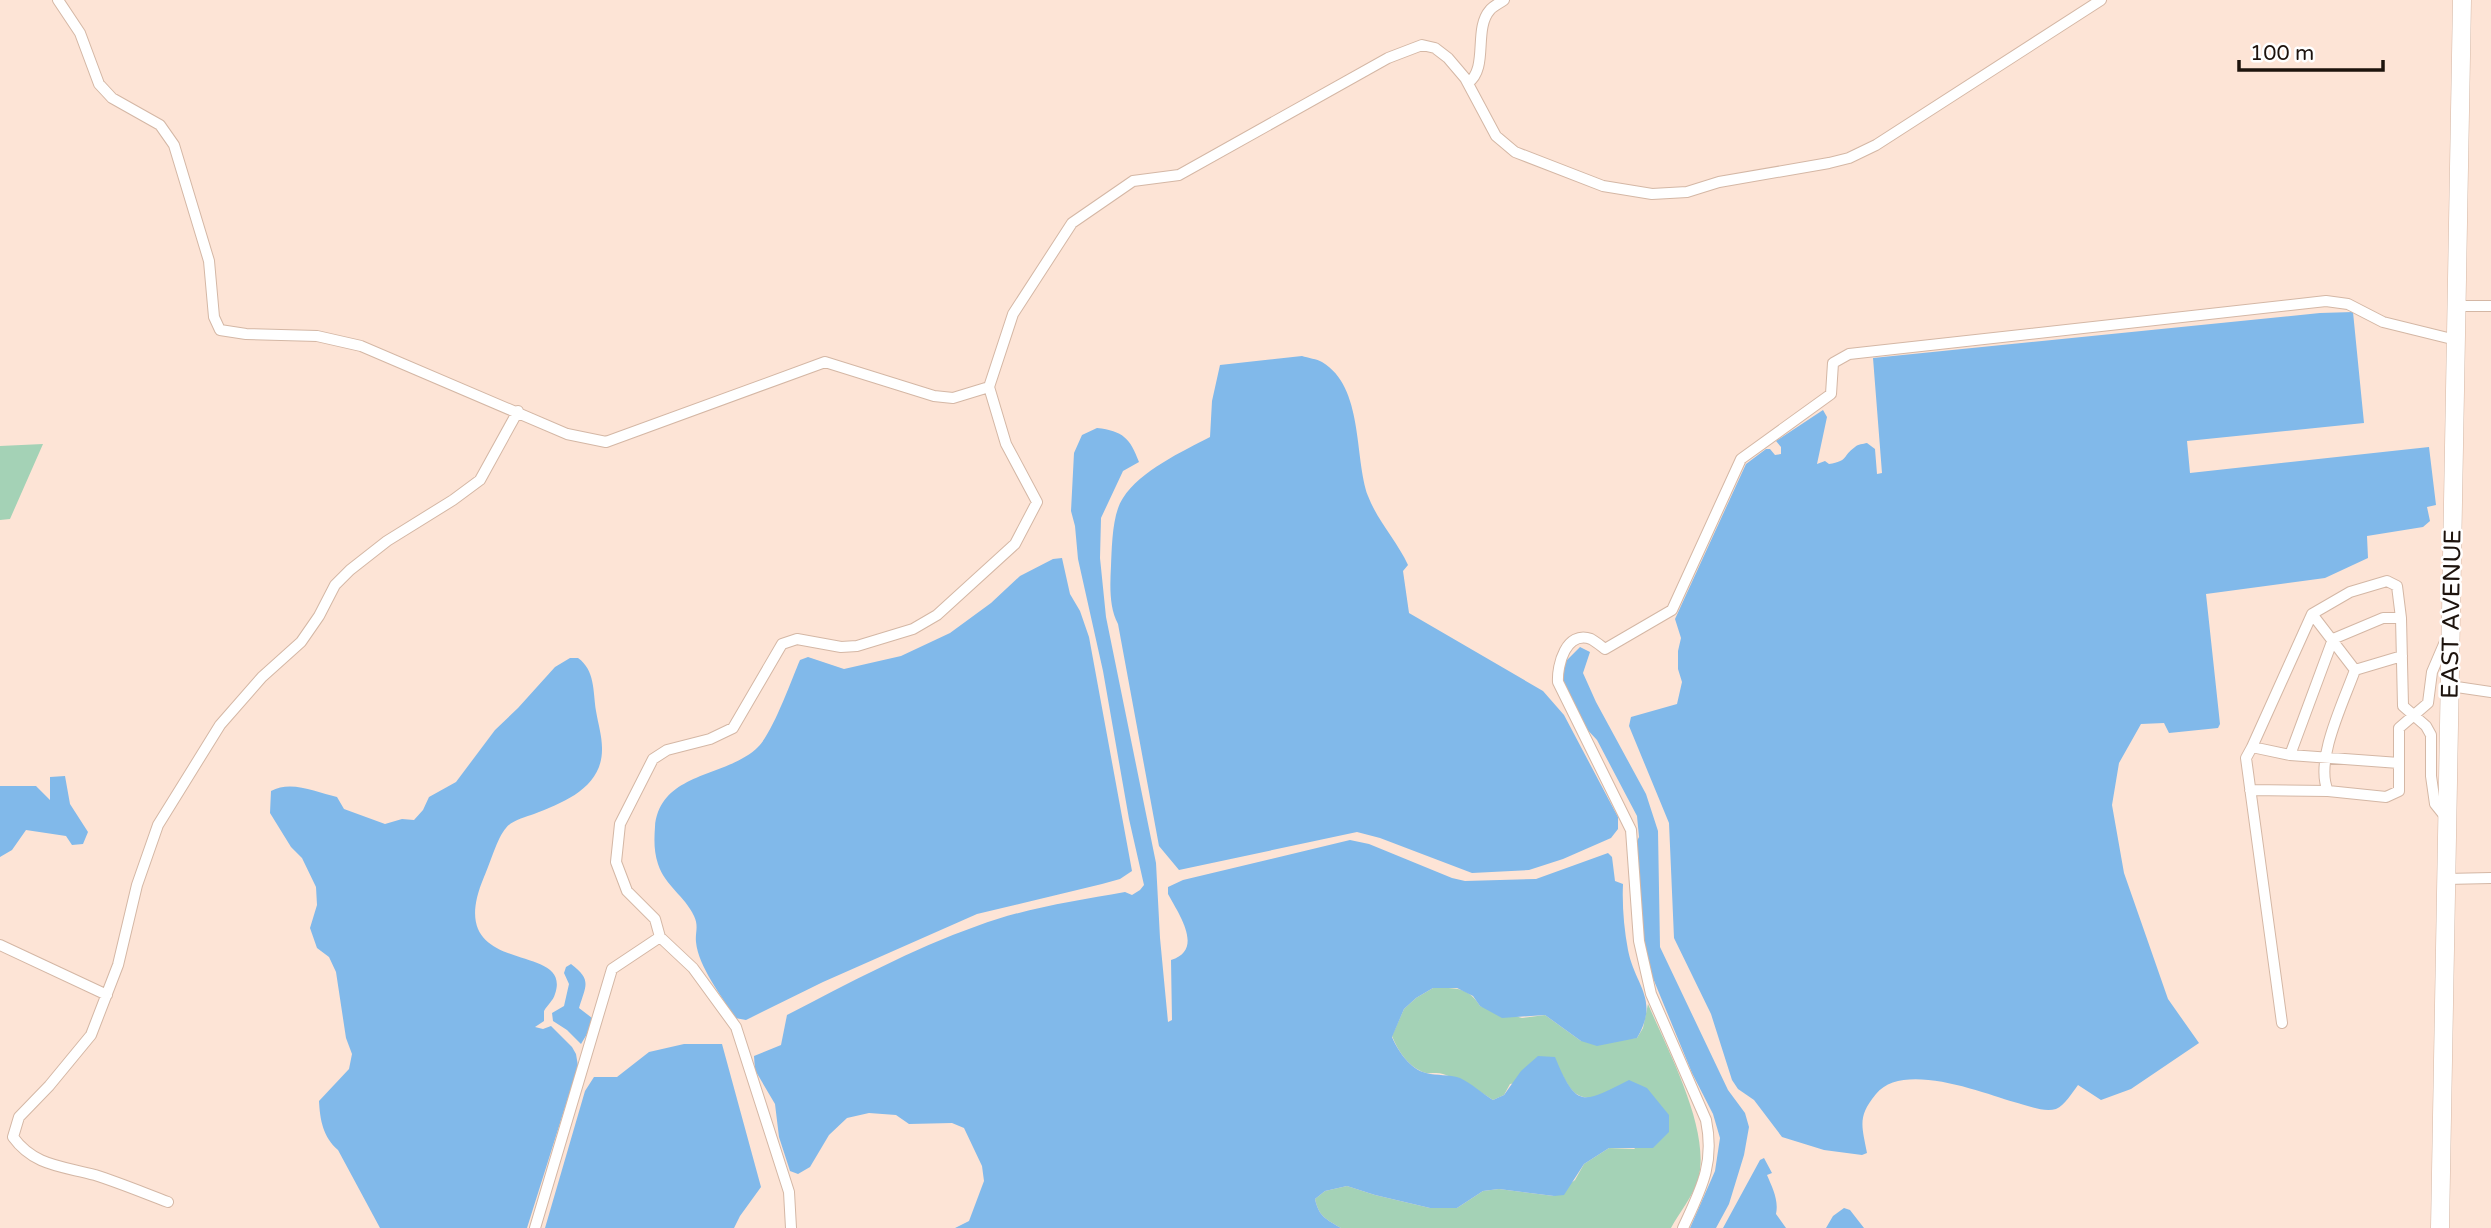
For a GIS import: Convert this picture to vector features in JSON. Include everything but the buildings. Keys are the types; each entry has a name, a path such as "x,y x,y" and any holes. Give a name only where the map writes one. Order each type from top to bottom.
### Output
{"main road":[{"name":"EAST AVENUE","path":"2440,1228 2462,0"}],"street":[{"path":"58,0 80,33 99,85 113,98 160,125 174,145 209,261 214,317 220,330 246,334 317,336 361,346 567,434 606,442 825,362 934,396 953,398 989,387"},
{"path":"1468,83 1474,79 1477,70 1484,22 1490,10 1504,0"},
{"path":"791,1228 789,1192 736,1027 693,968 660,937 655,919 627,891 617,862 620,824 653,759 667,750 710,739 733,728 782,644 797,639 841,647 857,646 913,629 937,615 1015,544 1037,502 1006,444 989,387 1013,314 1072,223 1133,181 1179,175 1388,58 1422,45 1435,48 1448,58 1468,83 1496,136 1515,152 1603,186 1652,194 1687,192 1719,182 1829,163 1849,158 1876,145 2101,0"},
{"path":"1683,1228 1707,1171 1710,1141 1706,1120 1651,994 1639,941 1631,830 1558,682 1558,668 1566,648 1578,639 1590,639 1605,649 1672,610 1741,459 1830,394 1833,363 1849,354 2326,301 2348,304 2383,322 2456,340"},
{"path":"2456,306 2491,306"},
{"path":"168,1202 95,1175 45,1163 22,1150 13,1136 19,1117 49,1086 90,1034 118,965 137,885 158,825 220,725 262,677 301,642 319,616 335,585 350,570 387,541 480,480 518,411"},
{"path":"2282,1023 2246,758 2312,614 2350,592 2387,581 2398,586 2403,706 2426,726 2431,735 2431,776 2435,804 2447,820"},
{"path":"2312,614 2355,670"},
{"path":"2290,755 2333,639 2382,618 2401,618"},
{"path":"2250,790 2328,791 2386,797 2399,791 2399,728 2428,702 2432,672 2451,627"},
{"path":"2355,670 2402,656"},
{"path":"2328,791 2322,779 2325,756 2355,670"},
{"path":"2450,686 2491,692"},
{"path":"2252,747 2290,755 2399,764"},
{"path":"2446,879 2491,878"},
{"path":"535,1228 612,969 660,937"},
{"path":"0,945 107,995"}],"green space":[{"path":"43,444 10,519 0,520 0,446"},
{"path":"1433,988 1460,990 1471,995 1480,1006 1522,1018 1545,1015 1581,1041 1637,1038 1643,1028 1648,1004 1676,1067 1699,1138 1701,1160 1698,1180 1671,1228 1341,1228 1324,1217 1315,1199 1325,1191 1347,1186 1430,1208 1457,1208 1483,1191 1499,1189 1554,1196 1575,1180 1584,1164 1609,1148 1635,1149 1594,1098 1575,1093 1563,1076 1510,1084 1504,1095 1493,1100 1456,1079 1441,1073 1426,1073 1414,1067 1401,1053 1392,1036 1404,1009"}],"water":[{"path":"2353,312 2364,423 2187,441 2190,473 2429,447 2436,505 2427,507 2430,521 2423,527 2367,536 2368,558 2325,578 2206,594 2220,724 2218,728 2169,733 2164,723 2141,724 2119,763 2112,805 2124,873 2168,999 2199,1043 2131,1089 2101,1100 2078,1085 2062,1105 2051,1110 1942,1082 1922,1079 1888,1084 1876,1094 1863,1116 1867,1153 1862,1155 1824,1150 1782,1137 1754,1100 1738,1089 1732,1080 1711,1014 1674,938 1669,823 1629,726 1631,717 1677,704 1682,682 1678,669 1681,638 1675,619 1746,464 1766,449 1770,449 1775,455 1781,454 1781,447 1776,441 1823,410 1827,417 1817,464 1843,460 1856,446 1867,443 1875,449 1877,474 1882,473 1873,358 2320,313"},
{"path":"1302,356 1322,362 1335,373 1345,388 1356,424 1368,496 1376,514 1408,565 1403,571 1409,613 1543,691 1564,715 1618,817 1618,829 1611,838 1563,859 1529,870 1472,873 1357,832 1179,870 1159,846 1112,603 1110,581 1113,531 1119,505 1140,479 1210,437 1212,401 1220,365"},
{"path":"1097,428 1113,431 1129,441 1139,462 1123,471 1101,518 1100,558 1106,617 1156,863 1168,1022 1172,1020 1171,960 1181,955 1188,940 1186,930 1168,894 1168,887 1183,880 1350,840 1369,844 1465,881 1536,879 1608,853 1612,857 1615,881 1623,884 1628,950 1646,1003 1644,1024 1637,1038 1597,1046 1581,1041 1545,1015 1502,1018 1480,1006 1473,996 1457,988 1433,988 1416,998 1404,1009 1392,1037 1401,1053 1415,1068 1426,1073 1460,1078 1493,1100 1504,1095 1521,1071 1538,1056 1555,1057 1569,1086 1583,1097 1601,1094 1629,1080 1647,1088 1669,1115 1669,1132 1653,1148 1609,1148 1584,1164 1564,1195 1499,1189 1483,1191 1457,1208 1430,1208 1347,1186 1325,1191 1315,1199 1319,1210 1327,1220 1341,1228 955,1228 969,1221 984,1181 982,1166 964,1128 952,1123 909,1124 896,1115 869,1113 847,1118 829,1135 810,1167 798,1174 790,1171 779,1137 775,1104 755,1070 754,1056 781,1045 787,1015 905,956 977,926 1050,906 1125,892 1132,895 1144,885 1129,819 1103,671 1078,559 1071,511 1074,453 1082,435"},
{"path":"1062,558 1070,594 1080,611 1089,637 1132,871 1120,879 1102,884 977,914 823,982 746,1020 735,1018 701,961 694,916 665,879 658,864 655,827 660,809 669,795 682,785 745,757 758,747 776,718 800,660 808,657 844,669 901,656 950,633 991,603 1020,576 1053,559"},
{"path":"1580,647 1590,652 1583,673 1646,794 1658,831 1660,947 1728,1090 1745,1113 1749,1127 1744,1155 1729,1204 1716,1228 1690,1228 1715,1171 1720,1138 1713,1114 1692,1073 1643,954 1634,847 1639,837 1637,816 1597,740 1583,725 1558,674"},
{"path":"570,658 578,658 584,663 590,675 601,739 601,762 589,783 580,791 558,804 515,821 506,828 484,877 475,910 479,931 492,945 546,967 556,977 555,994 544,1011 544,1021 535,1027 543,1029 551,1026 572,1047 578,1066 527,1228 380,1228 321,1121 319,1101 349,1069 352,1054 346,1038 336,972 329,957 317,948 310,928 317,905 316,887 302,858 291,847 270,813 271,791 295,787 337,797 344,809 385,824 402,819 414,820 429,797 456,782 495,730 555,667"},
{"path":"65,776 70,804 88,832 83,844 72,845 66,836 26,830 12,850 0,857 0,786 36,786 50,800 50,777"},
{"path":"571,964 585,979 579,1008 592,1018 581,1044 553,1021 552,1013 564,1006 569,984 564,973 566,967"},
{"path":"684,1044 722,1044 761,1187 734,1228 545,1228 585,1091 594,1077 617,1077 649,1052"},
{"path":"1764,1158 1772,1173 1767,1175 1776,1199 1776,1214 1786,1228 1723,1228 1760,1160"},
{"path":"1844,1208 1850,1210 1864,1228 1826,1228 1833,1216"}]}
